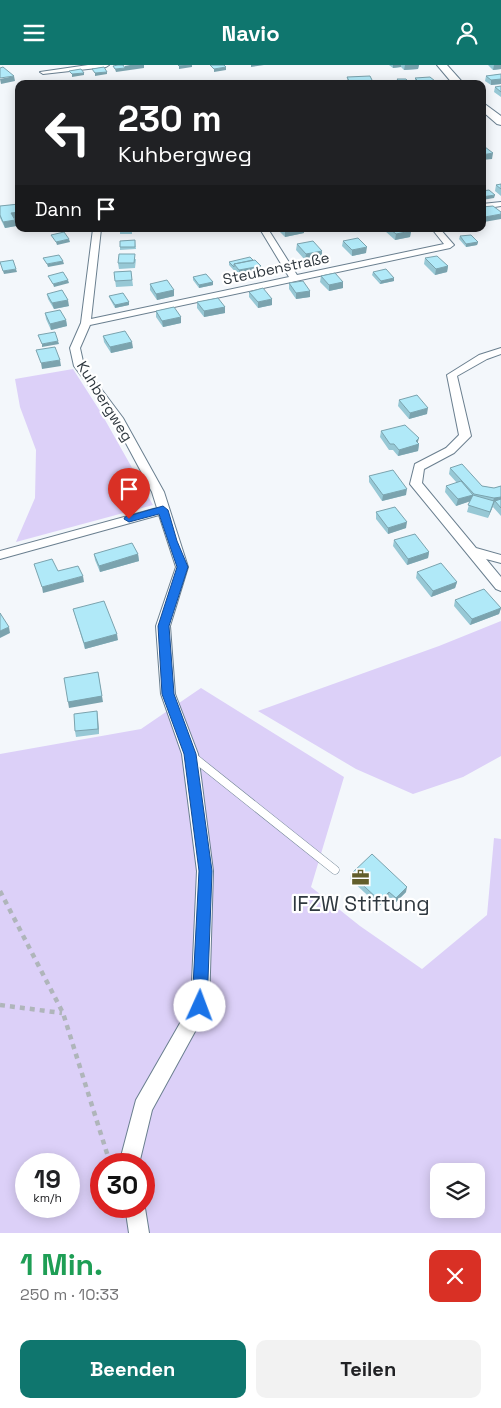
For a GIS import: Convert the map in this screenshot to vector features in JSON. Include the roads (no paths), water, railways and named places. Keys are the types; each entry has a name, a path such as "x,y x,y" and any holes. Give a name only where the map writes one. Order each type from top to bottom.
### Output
{"main road":[{"path":"442,65 455,80"},
{"path":"486,109 501,122"}],"street":[{"path":"39,65 45,75 106,65"},
{"path":"486,206 501,204"},
{"name":"Kuhbergweg","path":"97,232 86,323 75,348 79,366 118,418 158,492 172,541 182,567 163,626 168,694 190,754 206,871 200,1006 143,1107 132,1153"},
{"path":"266,232 294,278"},
{"name":"Steubenstraße","path":"86,323 450,245 439,232"},
{"path":"501,351 483,357 452,375 465,436 458,445 419,467 416,483 501,586"},
{"path":"0,555 163,510"},
{"path":"471,551 501,559"},
{"path":"137,1218 139,1233"}],"lane":[{"path":"190,754 335,870"}],"place":[{"name":"IFZW Stiftung","path":"361,878"}]}
